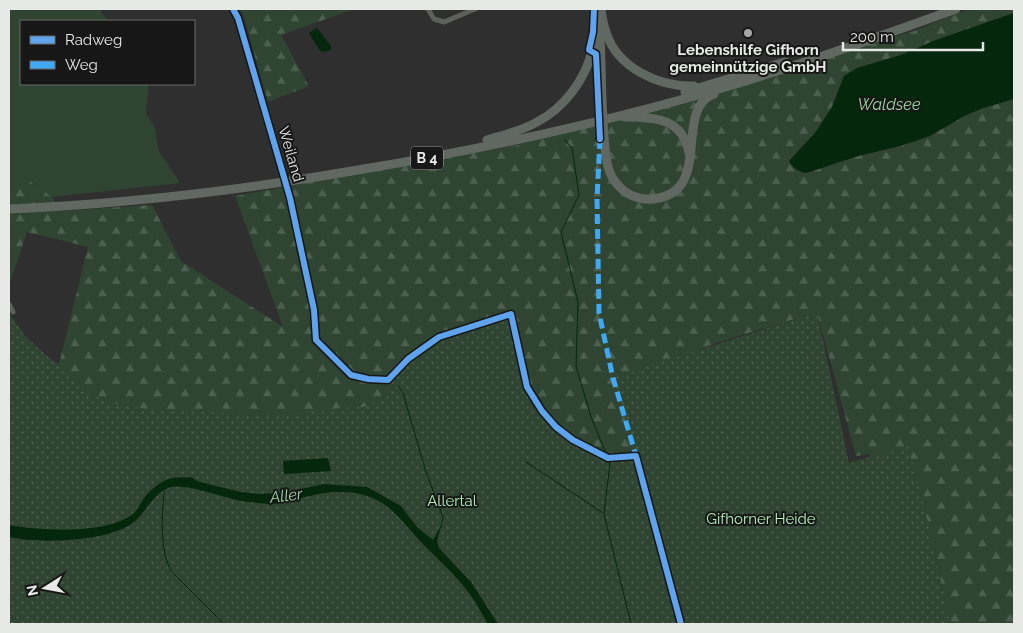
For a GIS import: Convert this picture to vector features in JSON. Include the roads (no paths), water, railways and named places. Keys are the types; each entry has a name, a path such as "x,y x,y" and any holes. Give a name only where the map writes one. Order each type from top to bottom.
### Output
{"highway":[{"path":"599,9 611,44 635,70 665,83 683,86 704,86"},
{"path":"599,9 604,138 607,160 612,176 622,189 636,197 646,199 671,193 679,186 685,178 690,164 694,122 698,108 706,98 728,86"},
{"path":"486,140 536,123 563,102 586,67 595,39 599,9"},
{"name":"B 4","path":"9,204 99,198 241,183 399,157 544,128 624,109 704,86 818,51 941,9"},
{"name":"B 4","path":"9,209 141,200 288,182 458,152 614,117 728,86 956,9"},
{"path":"614,117 655,118 672,125 680,132 685,141 690,164"}],"street":[{"name":"Weiland","path":"233,9 238,18 290,198 314,310"},
{"path":"428,9 434,19 444,22 476,9"},
{"path":"9,304 12,312"}],"water":[{"name":"Waldsee","path":"1014,13 1014,99 983,108 964,116 930,136 900,146 858,156 806,173 792,166 789,161 815,133 832,107 844,76 857,68 901,55 936,40"},
{"path":"317,28 331,46 331,50 320,51 309,33"},
{"path":"328,458 331,471 284,474 283,461"},
{"name":"Aller","path":"191,477 197,481 220,487 259,494 282,493 324,484 367,487 401,506 417,527 433,540 441,526 437,542 439,548 471,582 498,624 488,624 461,582 396,514 379,501 356,493 326,493 268,504 240,501 185,487 168,488 158,494 134,522 123,529 108,534 55,541 9,537 9,525 37,529 71,530 104,526 118,522 130,516 144,498 160,483 172,478"}],"waterway":[{"path":"565,140 572,148 579,195 561,232 578,302 576,366 591,417 610,463 604,514 631,624"},
{"path":"398,386 403,393 426,472 443,517 441,528"},
{"path":"526,462 603,513"},
{"path":"164,491 162,533 168,564 172,572 224,624"}],"place":[{"name":"Lebenshilfe Gifhorn gemeinnützige GmbH","path":"748,33"}],"park label":[{"name":"Allertal","path":"452,501"},
{"name":"Gifhorner Heide","path":"761,519"}]}
